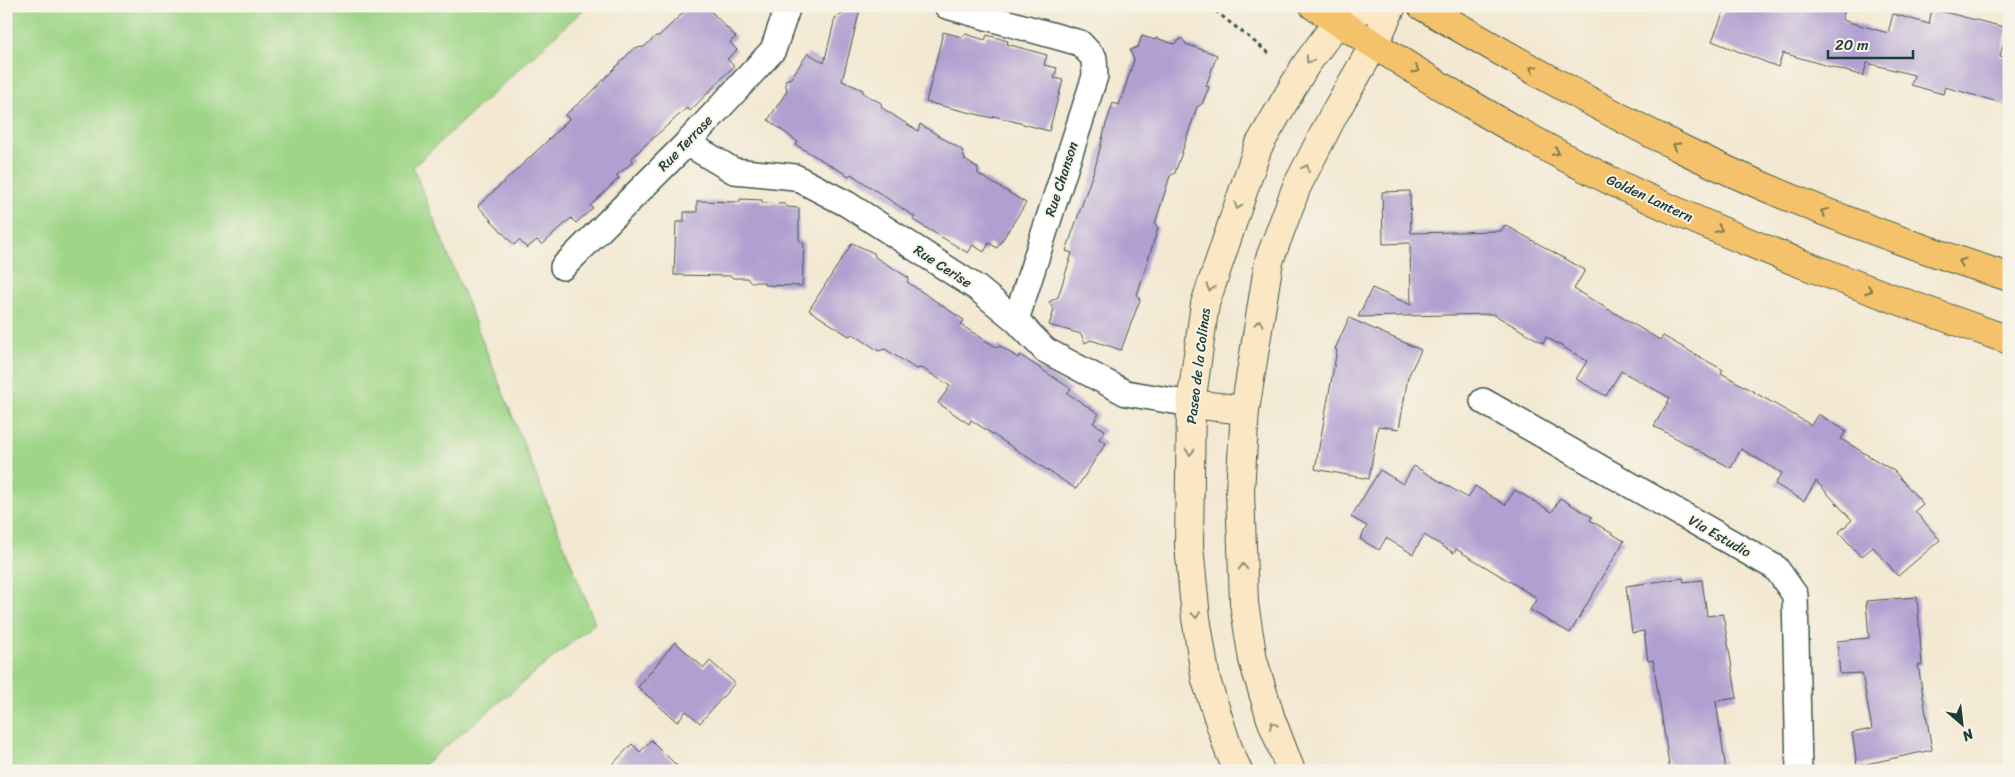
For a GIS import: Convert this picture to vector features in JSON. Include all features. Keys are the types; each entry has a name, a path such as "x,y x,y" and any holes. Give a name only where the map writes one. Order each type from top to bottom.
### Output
{"main road":[{"name":"Golden Lantern","path":"1314,6 1374,45 1529,137 1629,190 1738,238 1840,279 2009,340"},
{"name":"Paseo de la Colinas","path":"1238,771 1228,748 1206,680 1196,618 1188,546 1191,404 1205,304 1258,147 1305,66 1338,21 1370,6"},
{"path":"1291,771 1271,719 1253,660 1244,603 1240,491 1245,410 1269,261 1297,186 1334,114 1374,45 1392,6"},
{"path":"1422,6 1586,100 1685,150 1787,197 1870,230 2009,277"},
{"path":"1191,404 1245,410"}],"street":[{"name":"Rue Terrase","path":"563,267 686,143 773,50 788,6"},
{"name":"Rue Chanson","path":"947,6 1080,43 1094,58 1095,76 1016,320"},
{"name":"Rue Cerise","path":"686,143 734,171 795,177 848,204 977,288 1016,320 1045,350 1126,393 1191,404"},
{"name":"Via Estudio","path":"1483,401 1776,568 1795,595 1799,771"}],"path":[{"path":"1209,6 1270,54"}],"green space":[{"path":"6,6 587,6 413,167 595,623 416,771 6,771"}],"building":[{"path":"690,6 706,6 736,37 730,42 737,50 727,59 734,66 690,111 687,108 643,147 632,158 633,162 616,176 619,178 590,206 593,208 576,223 571,218 542,245 537,240 527,248 519,240 514,245 478,206 569,119 565,115 593,91 634,48 644,47 656,36 659,36"},
{"path":"856,6 861,6 842,81 863,90 863,93 881,103 882,108 918,131 920,124 962,150 965,160 978,168 978,174 1026,203 997,248 989,243 984,252 973,245 968,253 913,220 915,217 851,174 849,176 796,145 798,142 768,120 787,91 785,80 791,78 808,53 824,63 835,18"},
{"path":"1726,6 1846,6 1842,20 1888,33 1893,14 1929,24 1932,9 2008,28 2000,56 2009,58 2009,105 1945,87 1943,94 1911,85 1914,75 1867,63 1863,76 1783,53 1778,67 1712,41"},
{"path":"943,32 962,37 966,34 985,40 987,35 1008,41 1007,44 1047,55 1044,65 1057,68 1054,78 1063,80 1049,131 994,116 992,118 926,102"},
{"path":"1142,36 1174,44 1182,38 1186,44 1217,55 1206,86 1209,87 1202,104 1197,107 1175,173 1170,176 1155,224 1158,228 1137,295 1140,300 1121,350 1091,340 1085,343 1081,334 1049,325 1054,310 1049,302 1058,297 1072,253 1066,251 1096,164 1106,124 1113,103 1119,105 1134,60 1130,50 1138,47"},
{"path":"1410,191 1411,233 1501,231 1505,225 1585,270 1574,289 1660,340 1663,336 1723,370 1721,373 1811,425 1818,414 1846,431 1841,439 1894,471 1923,504 1915,511 1940,540 1898,576 1873,547 1861,557 1839,532 1852,520 1816,481 1804,501 1775,484 1782,473 1741,449 1731,468 1654,426 1670,398 1621,371 1606,396 1576,379 1587,361 1546,337 1543,343 1493,314 1358,317 1372,288 1411,305 1410,243 1383,244 1382,192"},
{"path":"740,199 762,200 762,203 785,204 787,207 799,208 799,240 804,244 802,286 764,285 764,282 750,282 747,278 733,278 731,276 674,275 676,222 684,222 684,212 697,212 697,201 740,202"},
{"path":"852,243 874,253 875,257 909,278 907,282 964,320 961,325 996,347 1000,346 1018,358 1020,355 1071,389 1067,393 1099,414 1093,423 1105,430 1099,439 1106,443 1076,489 971,420 969,424 938,403 950,386 922,368 916,369 885,349 879,351 853,334 849,336 809,310"},
{"path":"1349,318 1421,350 1408,377 1399,429 1378,426 1369,479 1315,469 1337,350 1335,349"},
{"path":"1414,466 1468,498 1475,486 1505,505 1515,490 1552,512 1560,498 1592,517 1590,520 1624,541 1570,633 1530,610 1537,598 1456,549 1454,553 1424,535 1413,554 1386,538 1379,550 1360,539 1367,526 1351,517 1380,470 1403,484"},
{"path":"1683,578 1684,582 1702,580 1707,616 1723,614 1737,698 1716,701 1726,771 1670,771 1653,660 1648,661 1644,631 1632,633 1626,586"},
{"path":"1917,597 1922,665 1918,665 1932,750 1857,766 1852,733 1872,729 1862,673 1840,674 1837,641 1869,638 1866,601"},
{"path":"675,642 704,668 710,661 735,683 700,723 686,711 677,722 638,687"},
{"path":"651,740 682,771 606,771 632,744 640,752"}]}
